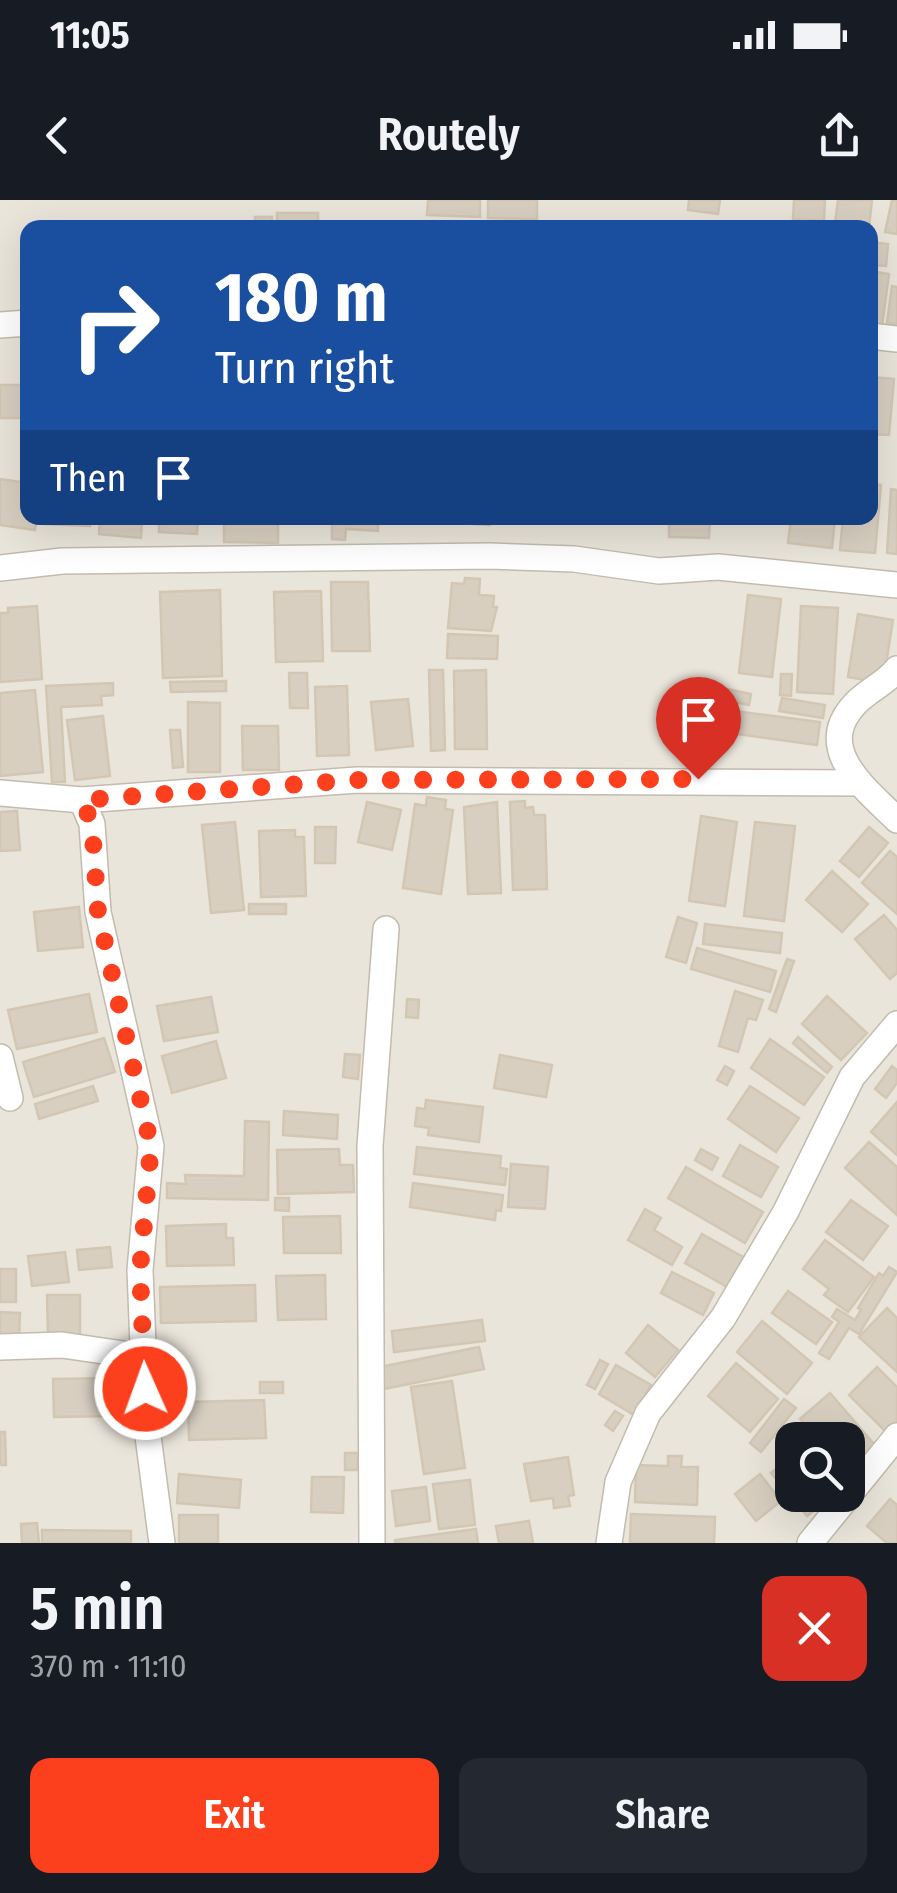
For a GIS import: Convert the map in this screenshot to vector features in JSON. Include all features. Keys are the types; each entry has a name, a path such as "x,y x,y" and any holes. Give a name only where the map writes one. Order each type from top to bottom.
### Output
{"street":[{"path":"0,568 62,560 490,556 574,559 658,571 718,566 897,585"},
{"path":"897,668 888,680 858,700 843,718 836,736 842,761 897,820"},
{"path":"0,793 82,800 356,780 859,783"},
{"path":"82,800 92,824 98,912 151,1146 140,1270 146,1421 162,1543"},
{"path":"372,1543 370,1146 386,929"},
{"path":"609,1543 618,1482 648,1413 723,1318 784,1213 852,1078 897,1024"},
{"path":"0,1056 10,1098"},
{"path":"0,1347 62,1345 144,1356"},
{"path":"810,1543 897,1436"}],"shaded area":[{"path":"0,200 897,200 897,1543 0,1543"}],"building":[{"path":"428,200 480,200 480,217 427,215"},
{"path":"488,200 537,200 537,219 488,218"},
{"path":"689,200 720,200 718,214 688,210"},
{"path":"794,200 825,200 824,220 793,219"},
{"path":"838,200 872,200 870,220 835,220"},
{"path":"892,200 897,200 897,234 885,232"},
{"path":"277,213 318,213 318,220 277,220"},
{"path":"878,243 888,244 886,266 878,266"},
{"path":"878,272 889,274 882,326 878,326"},
{"path":"892,286 897,287 897,324 887,323"},
{"path":"878,378 894,379 889,435 878,434"},
{"path":"0,385 20,385 20,418 0,418"},
{"path":"0,479 20,482 20,525 36,525 35,530 0,525"},
{"path":"891,489 897,490 897,554 887,553"},
{"path":"100,525 142,525 141,538 99,534"},
{"path":"159,525 198,525 197,534 159,532"},
{"path":"224,525 278,525 278,543 224,542"},
{"path":"332,525 378,525 378,531 346,529 345,540 332,539"},
{"path":"669,525 710,525 709,538 669,537"},
{"path":"790,525 834,525 832,548 788,543"},
{"path":"842,525 877,525 875,553 840,550"},
{"path":"465,578 480,579 479,595 494,596 493,607 497,607 491,631 448,628 452,583 464,584"},
{"path":"331,582 368,582 370,651 332,651"},
{"path":"220,590 222,676 163,678 160,592"},
{"path":"321,591 323,661 276,662 274,592"},
{"path":"748,595 781,599 772,677 739,673"},
{"path":"37,606 42,679 0,682 0,613 8,613 8,608"},
{"path":"801,606 838,608 833,694 797,692"},
{"path":"858,614 893,620 883,683 848,677"},
{"path":"448,634 498,636 497,659 447,658"},
{"path":"429,670 443,670 445,750 431,751"},
{"path":"486,670 487,749 455,749 454,671"},
{"path":"289,673 307,673 308,708 290,708"},
{"path":"781,674 792,674 791,696 780,695"},
{"path":"226,681 226,691 171,692 170,682"},
{"path":"113,683 113,695 101,696 102,705 61,707 65,782 52,782 46,686"},
{"path":"347,686 349,755 317,756 315,687"},
{"path":"727,689 751,694 749,705 725,700"},
{"path":"35,690 43,772 0,776 0,693"},
{"path":"782,698 825,705 823,718 779,711"},
{"path":"408,699 413,746 376,750 371,702"},
{"path":"188,702 220,703 220,772 188,772"},
{"path":"703,706 718,706 718,730 703,730"},
{"path":"726,710 820,722 817,745 723,732"},
{"path":"103,716 110,776 75,780 67,720"},
{"path":"242,726 278,726 279,770 243,770"},
{"path":"170,730 180,730 183,767 173,768"},
{"path":"427,797 446,800 445,809 453,810 441,894 403,888 415,804 426,806"},
{"path":"525,801 525,808 533,807 534,815 545,815 547,889 513,890 510,802"},
{"path":"367,802 401,810 392,850 358,842"},
{"path":"497,802 501,893 468,894 464,807"},
{"path":"17,811 20,850 0,851 0,812"},
{"path":"701,816 737,822 725,906 689,901"},
{"path":"235,822 244,910 211,913 202,825"},
{"path":"755,822 795,826 784,921 744,916"},
{"path":"315,827 336,827 335,863 315,863"},
{"path":"869,827 888,843 859,877 840,861"},
{"path":"295,830 295,837 304,837 306,896 261,897 259,831"},
{"path":"890,851 897,857 897,914 862,883"},
{"path":"832,871 868,904 842,932 806,900"},
{"path":"249,904 286,904 286,914 249,914"},
{"path":"79,907 83,947 38,951 34,912"},
{"path":"884,915 897,930 897,973 890,979 855,939"},
{"path":"678,917 697,923 686,963 666,957"},
{"path":"705,924 782,933 780,953 703,944"},
{"path":"697,948 776,971 770,992 691,969"},
{"path":"787,959 794,961 776,1012 769,1009"},
{"path":"735,991 763,1000 756,1020 748,1018 738,1052 719,1046"},
{"path":"89,994 97,1032 17,1049 8,1010"},
{"path":"827,996 867,1033 841,1060 802,1024"},
{"path":"211,997 218,1032 164,1041 157,1006"},
{"path":"407,999 419,1000 418,1018 406,1017"},
{"path":"798,1037 832,1067 827,1073 793,1043"},
{"path":"104,1038 115,1072 34,1097 23,1062"},
{"path":"770,1039 824,1077 804,1105 751,1068"},
{"path":"216,1041 226,1078 172,1093 162,1056"},
{"path":"345,1054 360,1055 358,1079 343,1077"},
{"path":"500,1055 552,1065 546,1097 494,1088"},
{"path":"725,1066 734,1071 727,1085 717,1080"},
{"path":"892,1066 897,1070 897,1083 886,1098 875,1089"},
{"path":"93,1086 98,1101 39,1119 35,1104"},
{"path":"750,1086 799,1118 776,1152 728,1119"},
{"path":"426,1100 483,1107 479,1142 428,1135 429,1128 415,1126 417,1108 425,1109"},
{"path":"897,1102 897,1155 871,1132"},
{"path":"284,1111 338,1115 337,1139 283,1135"},
{"path":"245,1121 269,1122 268,1200 167,1198 167,1183 186,1184 185,1175 244,1176"},
{"path":"869,1142 897,1167 897,1215 845,1168"},
{"path":"740,1145 778,1167 761,1197 723,1176"},
{"path":"417,1147 501,1156 500,1168 507,1169 505,1185 414,1174"},
{"path":"339,1149 340,1165 353,1165 354,1192 278,1194 277,1150"},
{"path":"701,1149 718,1158 712,1170 695,1160"},
{"path":"511,1164 548,1167 545,1209 508,1207"},
{"path":"686,1167 763,1212 745,1243 668,1198"},
{"path":"413,1183 503,1195 501,1211 496,1210 495,1220 410,1207"},
{"path":"275,1198 289,1198 289,1211 275,1210"},
{"path":"851,1200 888,1226 863,1260 826,1232"},
{"path":"645,1209 661,1218 654,1230 682,1247 672,1265 628,1240"},
{"path":"340,1216 341,1253 284,1253 283,1217"},
{"path":"226,1224 226,1238 233,1238 234,1265 167,1266 166,1226"},
{"path":"702,1234 745,1258 729,1288 685,1263"},
{"path":"825,1240 874,1277 848,1312 824,1295 829,1289 803,1269"},
{"path":"110,1247 112,1267 79,1270 77,1250"},
{"path":"65,1252 69,1282 32,1286 28,1256"},
{"path":"889,1267 897,1272 859,1334 849,1328 829,1359 819,1353 839,1322 832,1317 837,1309 855,1320 879,1273 883,1276"},
{"path":"0,1269 16,1269 16,1302 0,1302"},
{"path":"672,1272 714,1293 703,1315 661,1293"},
{"path":"325,1275 326,1319 278,1320 276,1276"},
{"path":"255,1285 256,1321 161,1323 160,1287"},
{"path":"788,1291 832,1322 816,1344 772,1313"},
{"path":"47,1295 80,1295 80,1340 48,1340"},
{"path":"887,1308 897,1318 897,1372 859,1337"},
{"path":"0,1312 20,1313 19,1337 0,1335"},
{"path":"482,1320 485,1341 394,1352 392,1331"},
{"path":"762,1321 812,1363 787,1394 737,1352"},
{"path":"648,1325 678,1350 655,1377 626,1353"},
{"path":"479,1347 484,1369 384,1389 380,1367"},
{"path":"600,1360 608,1364 595,1389 587,1385"},
{"path":"736,1363 778,1399 750,1432 708,1396"},
{"path":"616,1365 651,1385 634,1415 599,1394"},
{"path":"877,1367 897,1387 897,1423 887,1433 849,1395"},
{"path":"115,1378 116,1416 54,1417 53,1379"},
{"path":"452,1381 465,1468 424,1474 411,1387"},
{"path":"260,1382 283,1382 283,1393 260,1393"},
{"path":"830,1393 855,1422 803,1422 800,1419"},
{"path":"784,1399 796,1408 785,1422 775,1422 775,1434 761,1452 750,1443"},
{"path":"264,1400 266,1438 189,1440 188,1402"},
{"path":"615,1411 623,1416 613,1431 605,1425"},
{"path":"0,1432 5,1432 6,1465 0,1465"},
{"path":"865,1433 881,1452 865,1466"},
{"path":"345,1453 358,1453 358,1470 345,1470"},
{"path":"668,1456 682,1456 681,1467 698,1467 697,1505 635,1502 636,1465 668,1466"},
{"path":"568,1457 574,1495 568,1496 570,1506 554,1508 553,1498 531,1501 524,1464"},
{"path":"179,1474 241,1480 239,1508 177,1503"},
{"path":"760,1474 775,1493 775,1506 756,1521 735,1494"},
{"path":"312,1477 344,1477 343,1513 311,1512"},
{"path":"470,1480 475,1525 439,1529 433,1484"},
{"path":"426,1487 430,1521 396,1526 392,1491"},
{"path":"890,1499 897,1505 897,1543 887,1543 867,1526"},
{"path":"631,1514 715,1517 714,1543 630,1543"},
{"path":"179,1515 218,1515 218,1543 179,1543"},
{"path":"529,1521 533,1543 499,1543 496,1526"},
{"path":"37,1523 39,1543 22,1543 21,1524"},
{"path":"476,1529 478,1543 395,1543 395,1540"},
{"path":"42,1530 131,1531 131,1543 42,1543"}],"route":[{"path":"145,1389 140,1270 151,1146 146,1109 98,912 92,824 82,800 356,780 698,779"}]}
